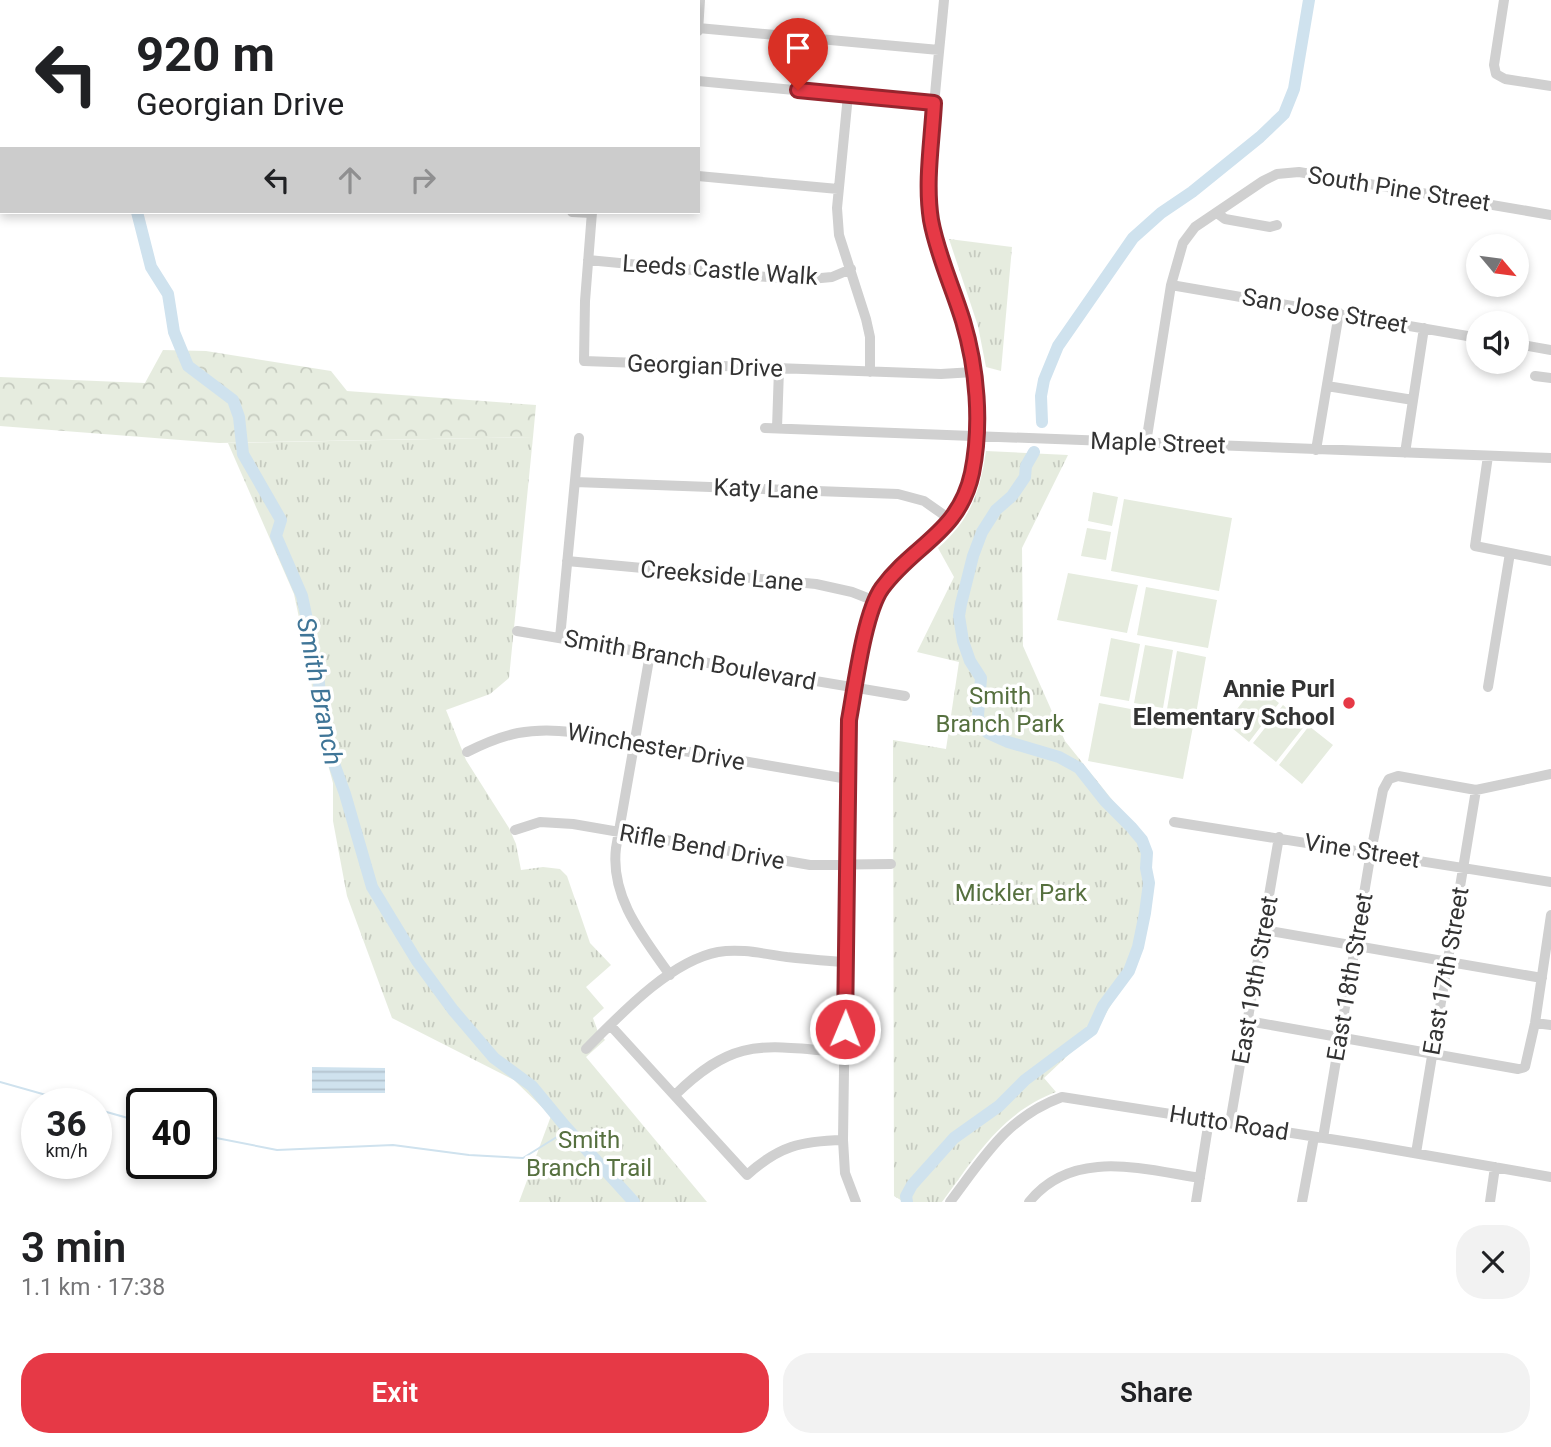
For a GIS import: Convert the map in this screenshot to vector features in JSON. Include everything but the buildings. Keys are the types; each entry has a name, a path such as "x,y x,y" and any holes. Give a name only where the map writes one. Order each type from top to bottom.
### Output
{"street":[{"path":"856,1202 845,1173 843,1140 849,720 870,614 875,601 882,588 901,567 951,520 968,487 975,435 975,372 931,219 929,180 944,0"},
{"path":"1504,0 1494,65 1496,74 1506,79 1551,86"},
{"path":"700,29 939,50"},
{"path":"700,81 934,103"},
{"path":"848,95 838,188 839,235 868,328 870,372"},
{"name":"South Pine Street","path":"1146,443 1171,285 1179,252 1188,234 1263,181 1277,174 1299,172 1551,215"},
{"path":"700,176 838,188"},
{"name":"Georgian Drive","path":"592,214 584,361 870,372 975,372"},
{"path":"1217,214 1225,219 1270,227 1277,225"},
{"name":"Leeds Castle Walk","path":"588,260 799,280 832,278 850,270"},
{"name":"San Jose Street","path":"1171,285 1466,336"},
{"path":"1316,450 1339,313"},
{"path":"1405,453 1424,328"},
{"path":"1529,346 1551,350"},
{"path":"777,428 779,369"},
{"path":"1535,376 1551,379"},
{"path":"1327,386 1413,400"},
{"name":"Maple Street","path":"765,428 1551,458"},
{"path":"560,638 579,438"},
{"path":"1488,456 1475,547 1551,561"},
{"name":"Katy Lane","path":"575,482 898,494 924,502 951,520"},
{"path":"1488,687 1510,552"},
{"name":"Creekside Lane","path":"567,561 816,584 852,592 875,601"},
{"name":"Smith Branch Boulevard","path":"517,631 905,696"},
{"path":"650,654 615,870 629,914 670,975"},
{"name":"Winchester Drive","path":"467,752 494,738 539,729 572,732 848,779"},
{"path":"1476,790 1551,774"},
{"name":"East 18th Street","path":"1303,1202 1340,1038 1383,790 1389,779 1398,776 1476,790"},
{"name":"East 17th Street","path":"1416,1153 1476,790"},
{"name":"Rifle Bend Drive","path":"515,830 540,822 555,822 810,865 891,864"},
{"name":"Vine Street","path":"1174,822 1551,882"},
{"name":"East 19th Street","path":"1230,1123 1279,837"},
{"path":"1248,1021 1518,1069 1524,1067 1535,1023 1551,915"},
{"path":"1264,930 1542,978"},
{"path":"586,1049 640,997 689,963 718,952 758,951 845,962"},
{"path":"1535,1023 1551,1025"},
{"path":"610,1025 747,1175 773,1154 794,1145 817,1140 843,1140"},
{"path":"675,1095 709,1065 741,1050 769,1047 845,1052"},
{"name":"Hutto Road","path":"950,1202 987,1152 1011,1126 1037,1107 1062,1097 1549,1176"},
{"path":"1196,1202 1209,1120"},
{"path":"1549,1176 1551,1165"},
{"path":"1029,1202 1050,1182 1090,1166 1122,1166 1200,1178"},
{"path":"1490,1202 1495,1167"}],"green space":[{"path":"949,239 1012,247 1001,371 986,367 978,326"},
{"path":"163,350 206,351 331,371 347,391 536,405 533,437 219,443 0,426 0,377 145,383"},
{"name":"Smith Branch Trail","path":"533,437 509,678 490,694 446,710 466,760 509,828 516,844 521,870 543,867 560,869 567,876 590,943 611,965 586,987 604,1008 593,1018 598,1032 605,1040 586,1057 707,1202 519,1202 551,1116 514,1080 392,1018 347,896 333,821 333,783 317,724 309,665 294,594 228,443"},
{"name":"Mickler Park","path":"986,451 1068,455 1022,548 1023,646 1065,741 1142,837 1151,876 1148,914 1134,966 1098,1027 1044,1078 1056,1092 1037,1101 1005,1124 942,1202 904,1202 894,1196 893,740 946,749 959,662 917,652 954,577 938,548 958,527 972,505"},
{"path":"1093,492 1118,497 1112,526 1088,521"},
{"path":"1124,499 1232,518 1219,591 1111,571"},
{"path":"1087,528 1111,532 1106,560 1081,556"},
{"path":"1068,573 1138,585 1127,633 1057,620"},
{"path":"1146,587 1217,600 1208,648 1137,635"},
{"path":"1111,638 1140,644 1129,701 1100,696"},
{"path":"1145,645 1173,650 1163,708 1134,703"},
{"path":"1177,651 1206,657 1196,714 1167,709"},
{"path":"1256,685 1279,703 1249,742 1226,723"},
{"path":"1099,703 1194,721 1183,779 1088,761"},
{"path":"1283,705 1306,724 1276,762 1253,743"},
{"path":"1309,726 1333,745 1302,784 1279,765"}],"water":[{"path":"312,1067 385,1068 385,1093 312,1093"}],"waterway":[{"path":"1042,422 1041,396 1044,380 1058,346 1133,238 1161,213 1192,192 1260,137 1284,114 1294,89 1309,0"},
{"name":"Smith Branch","path":"138,214 151,267 168,294 174,332 188,366 233,400 239,417 243,454 281,520 276,536 302,596 318,671 323,733 345,794 372,887 417,961 453,1010 494,1058 532,1086 634,1202"},
{"path":"907,1202 906,1196 912,1185 954,1138 999,1106 1025,1080 1092,1030 1103,1006 1129,971 1138,947 1145,913 1149,883 1147,853 1142,840 1131,827 1105,801 1079,768 1059,757 1008,742 988,733 981,727 978,716 981,678 970,661 963,641 959,616 961,604 982,532 996,510 1012,496 1025,477 1026,466 1034,452"},
{"path":"0,1082 21,1088"},
{"path":"112,1114 126,1117"},
{"path":"217,1138 277,1150 393,1145 469,1155 523,1158 568,1130"}],"place":[{"name":"Annie Purl Elementary School","path":"1349,703"}],"route":[{"path":"798,90 934,103 929,180 931,219 972,354 975,380 975,445 968,487 953,517 882,588 870,614 849,720 845,1029"}],"park label":[{"name":"Smith Branch Park","path":"1000,710"}]}
